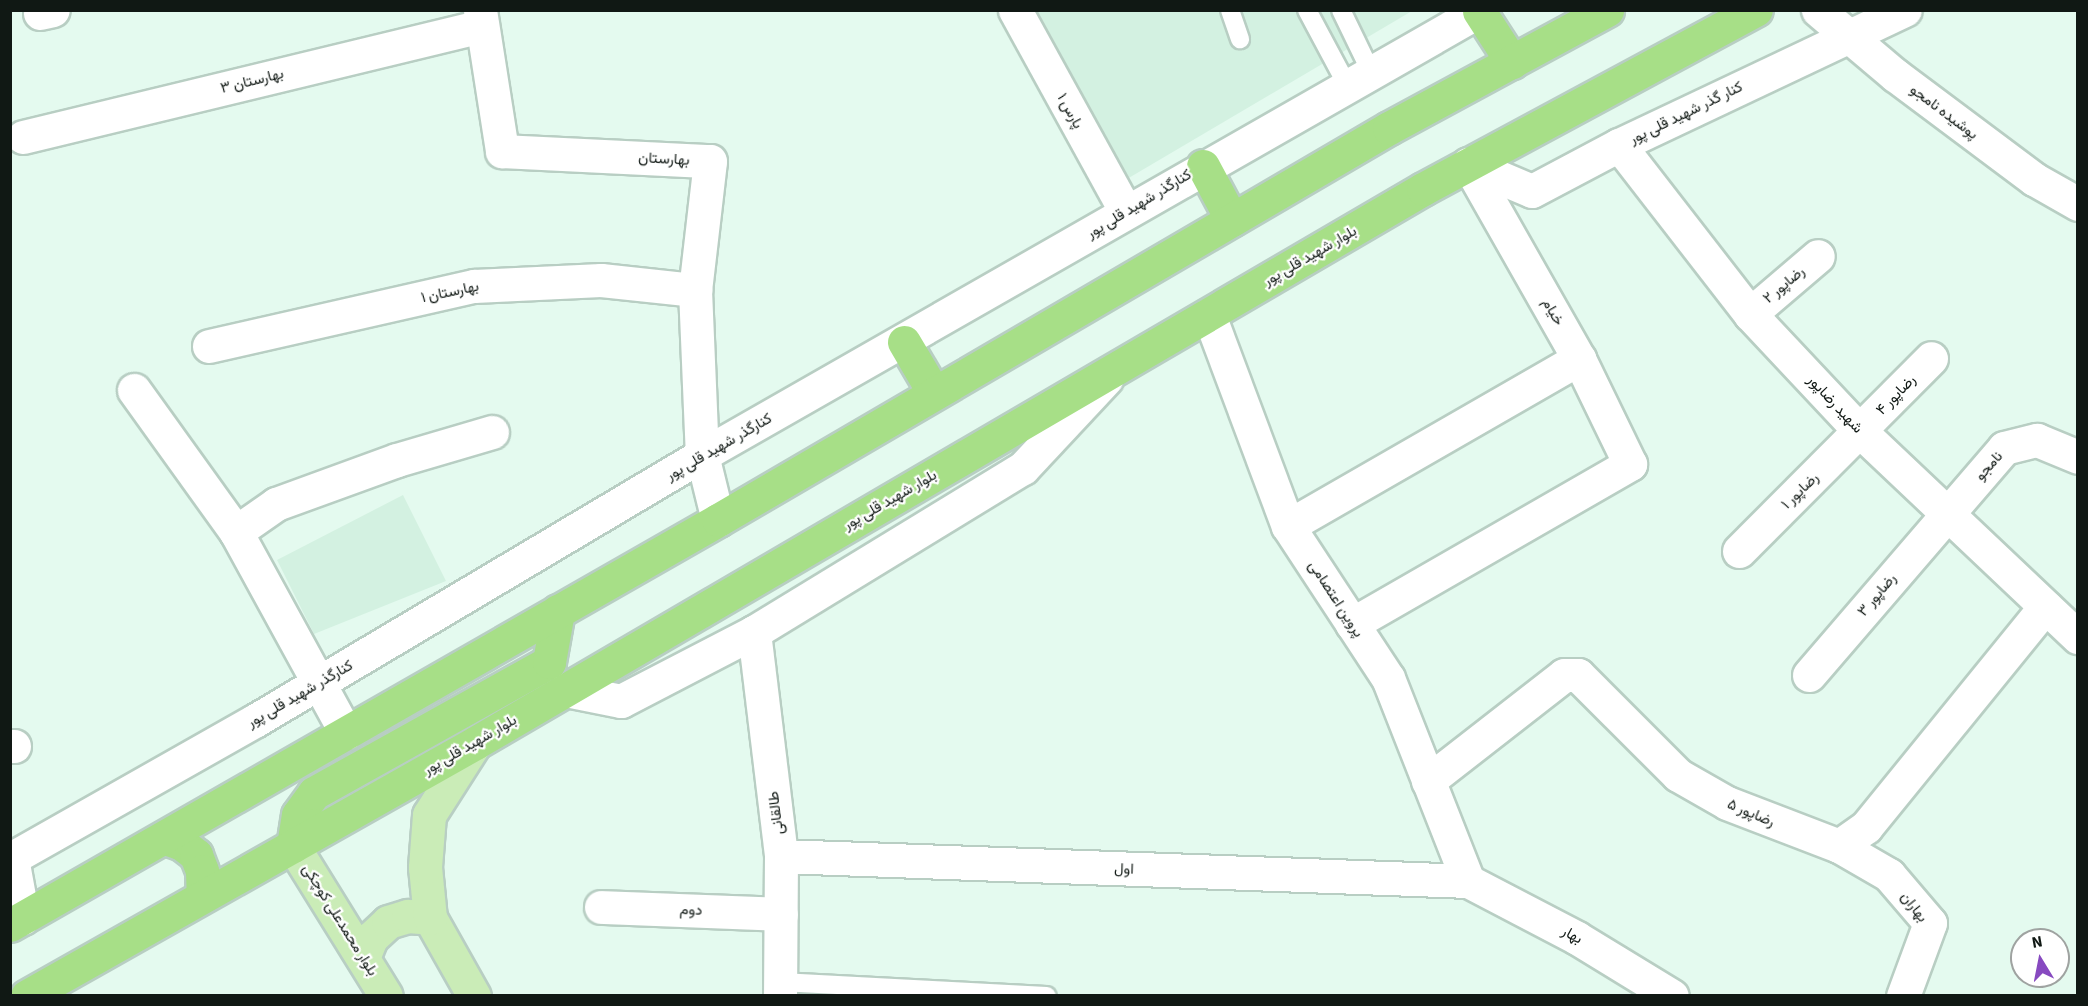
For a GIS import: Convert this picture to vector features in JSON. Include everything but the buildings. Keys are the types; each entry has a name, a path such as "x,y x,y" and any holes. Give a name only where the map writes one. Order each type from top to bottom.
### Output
{"highway":[{"path":"17,922 718,520 1389,128 1607,10"},
{"name":"بلوار شهید قلی پور","path":"27,996 475,743 1468,164 1756,10"},
{"path":"1480,11 1512,62"},
{"path":"1203,166 1232,220"},
{"path":"904,342 934,393"},
{"path":"293,846 298,815 314,793 549,662 558,611"},
{"path":"165,838 182,844 196,855 202,871 203,896"}],"main road":[{"path":"474,996 430,918 425,867 429,815 475,743"},
{"name":"بلوار محمدعلی کوچکی","path":"293,846 386,996"},
{"path":"363,958 371,938 388,922 408,916 430,918"}],"street":[{"name":"پارس ۱","path":"1015,10 1126,212"},
{"name":"پوشیده نامجو","path":"1818,10 1847,35 2034,179 2078,204"},
{"name":"کنار گذر شهید قلی پور","path":"1468,164 1532,191 1619,145 1847,35 1905,10"},
{"name":"کنارگذر شهید قلی پور","path":"17,922 11,857 317,684 702,455 904,342 1203,166 1480,11"},
{"name":"بهارستان ۳","path":"22,137 481,18"},
{"name":"بهارستان","path":"481,18 502,152 710,161 695,290 702,455 718,520"},
{"name":"شهید رضاپور","path":"1619,145 1750,314 1861,432 2044,608 2078,637"},
{"name":"خیام","path":"1352,624 1630,464 1579,359 1468,164"},
{"name":"رضاپور ۲","path":"1750,314 1818,256"},
{"name":"بهارستان ۱","path":"209,346 474,286 601,280 695,290"},
{"name":"پروین اعتصامی","path":"1209,315 1288,526 1388,678 1468,881"},
{"name":"رضاپور ۴","path":"1861,432 1931,358"},
{"path":"1288,526 1579,359"},
{"path":"566,690 621,701 754,632 1023,468 1116,368"},
{"path":"134,390 236,532 317,684 346,733"},
{"path":"236,532 276,504 397,460 492,432"},
{"name":"رضاپور ۱","path":"1739,551 1861,432"},
{"name":"نامجو","path":"1946,514 2004,448 2037,440 2078,457"},
{"name":"رضاپور ۳","path":"1809,675 1946,514"},
{"path":"1839,846 1866,827 2044,608"},
{"name":"طالقانی","path":"754,632 781,856 780,989"},
{"name":"رضاپور ۵","path":"1428,781 1564,675 1578,675 1678,775 1727,803 1839,846"},
{"name":"بهاران","path":"1839,846 1889,875 1930,923 1903,996"},
{"name":"اول","path":"781,856 1468,881"},
{"name":"بهار","path":"1468,881 1577,938 1673,995"},
{"name":"دوم","path":"601,907 781,914"}],"lane":[{"path":"1230,10 1240,39"},
{"path":"1307,10 1359,78"},
{"path":"1341,10 1359,78"},
{"path":"780,989 1047,996"}],"shaded area":[{"path":"1027,11 1412,11 1127,179"},
{"path":"403,495 446,581 314,634 277,560"}]}
